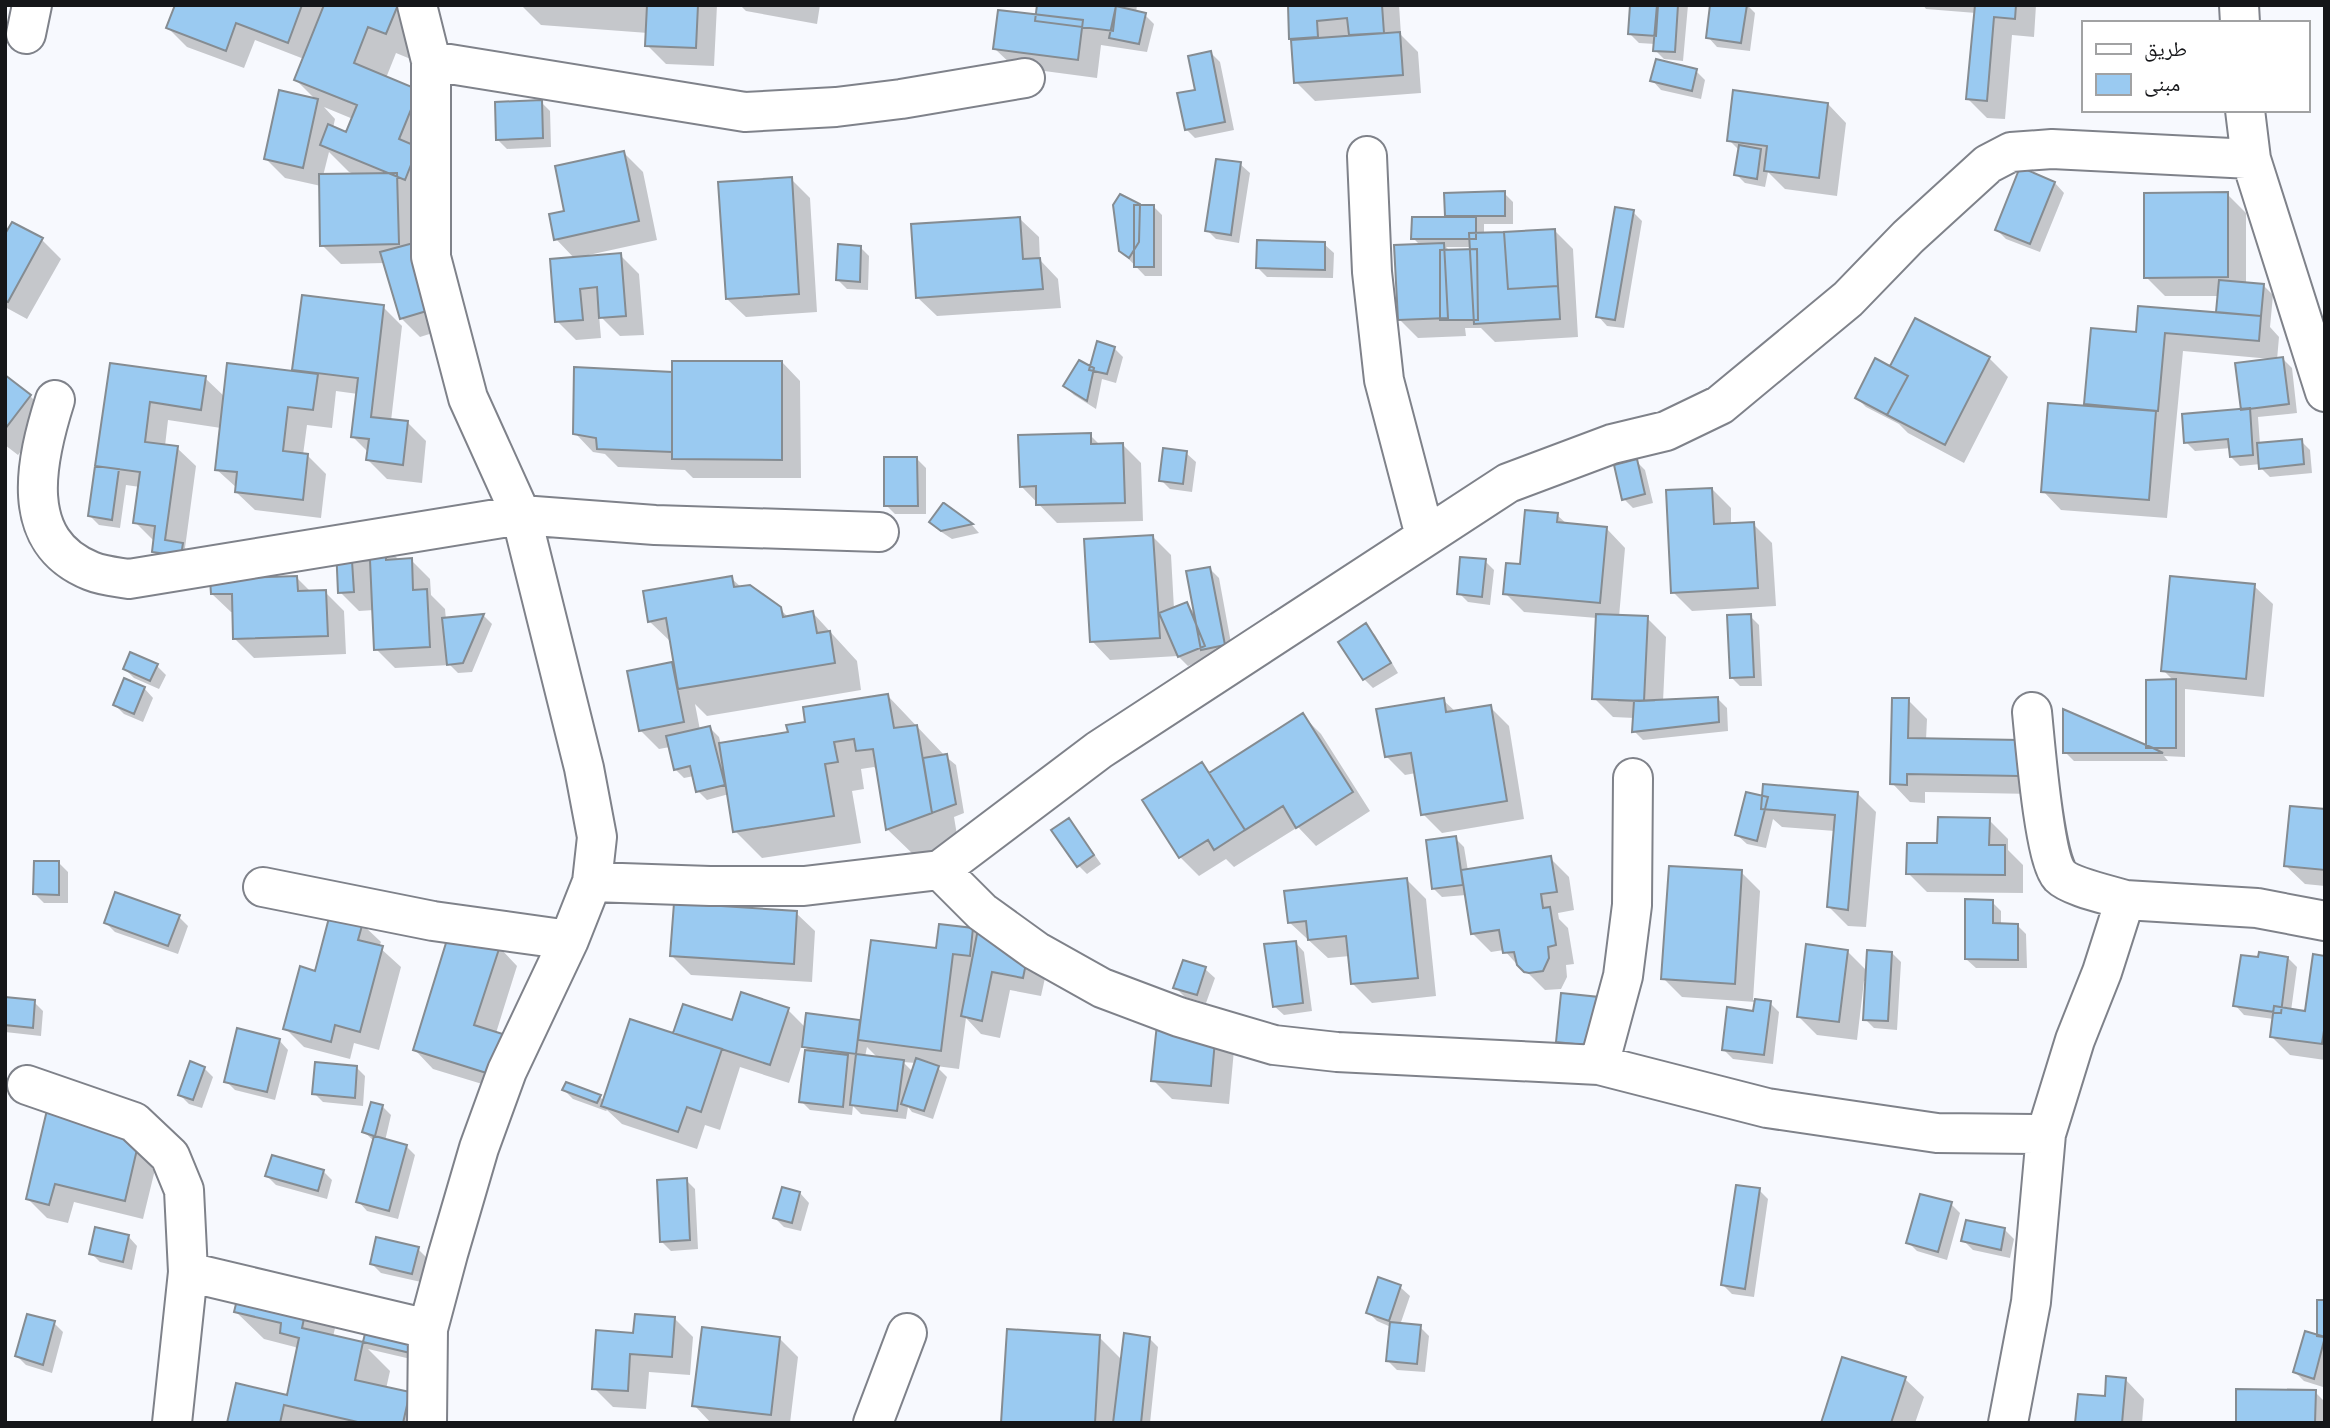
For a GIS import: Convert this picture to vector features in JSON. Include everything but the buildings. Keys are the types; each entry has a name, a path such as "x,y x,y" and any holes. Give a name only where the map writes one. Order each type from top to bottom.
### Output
{"street":[{"path":"417,5 430,61 430,257 468,398 521,515 586,779 597,838 592,882 569,940 507,1071 479,1148 428,1329 427,1423"},
{"path":"430,61 745,112 901,100 1025,78"},
{"path":"2245,112 2252,159 2325,392"},
{"path":"592,882 709,887 804,886 940,870 1099,750 1507,483 1612,444 1666,431 1720,405 1848,299 1908,237 1988,164 2011,152 2052,149 2252,159"},
{"path":"1367,156 1372,272 1384,380 1425,536"},
{"path":"55,400 45,433 36,490 48,538 68,558 92,572 129,579 521,515 655,525 879,532"},
{"path":"2032,712 2049,853 2060,876 2081,887 2126,900 2257,908 2325,921"},
{"path":"1599,1065 1623,976 1632,905 1633,778"},
{"path":"940,870 982,912 1036,951 1102,988 1180,1017 1274,1045 1325,1051 1599,1065 1767,1108 1937,1133 2046,1134"},
{"path":"263,887 433,921 569,940"},
{"path":"2008,1423 2031,1302 2046,1134 2075,1040 2126,900"},
{"path":"27,1085 134,1122 170,1156 184,1190 188,1272 172,1423"},
{"path":"188,1272 428,1329"},
{"path":"873,1423 907,1333"}]}
